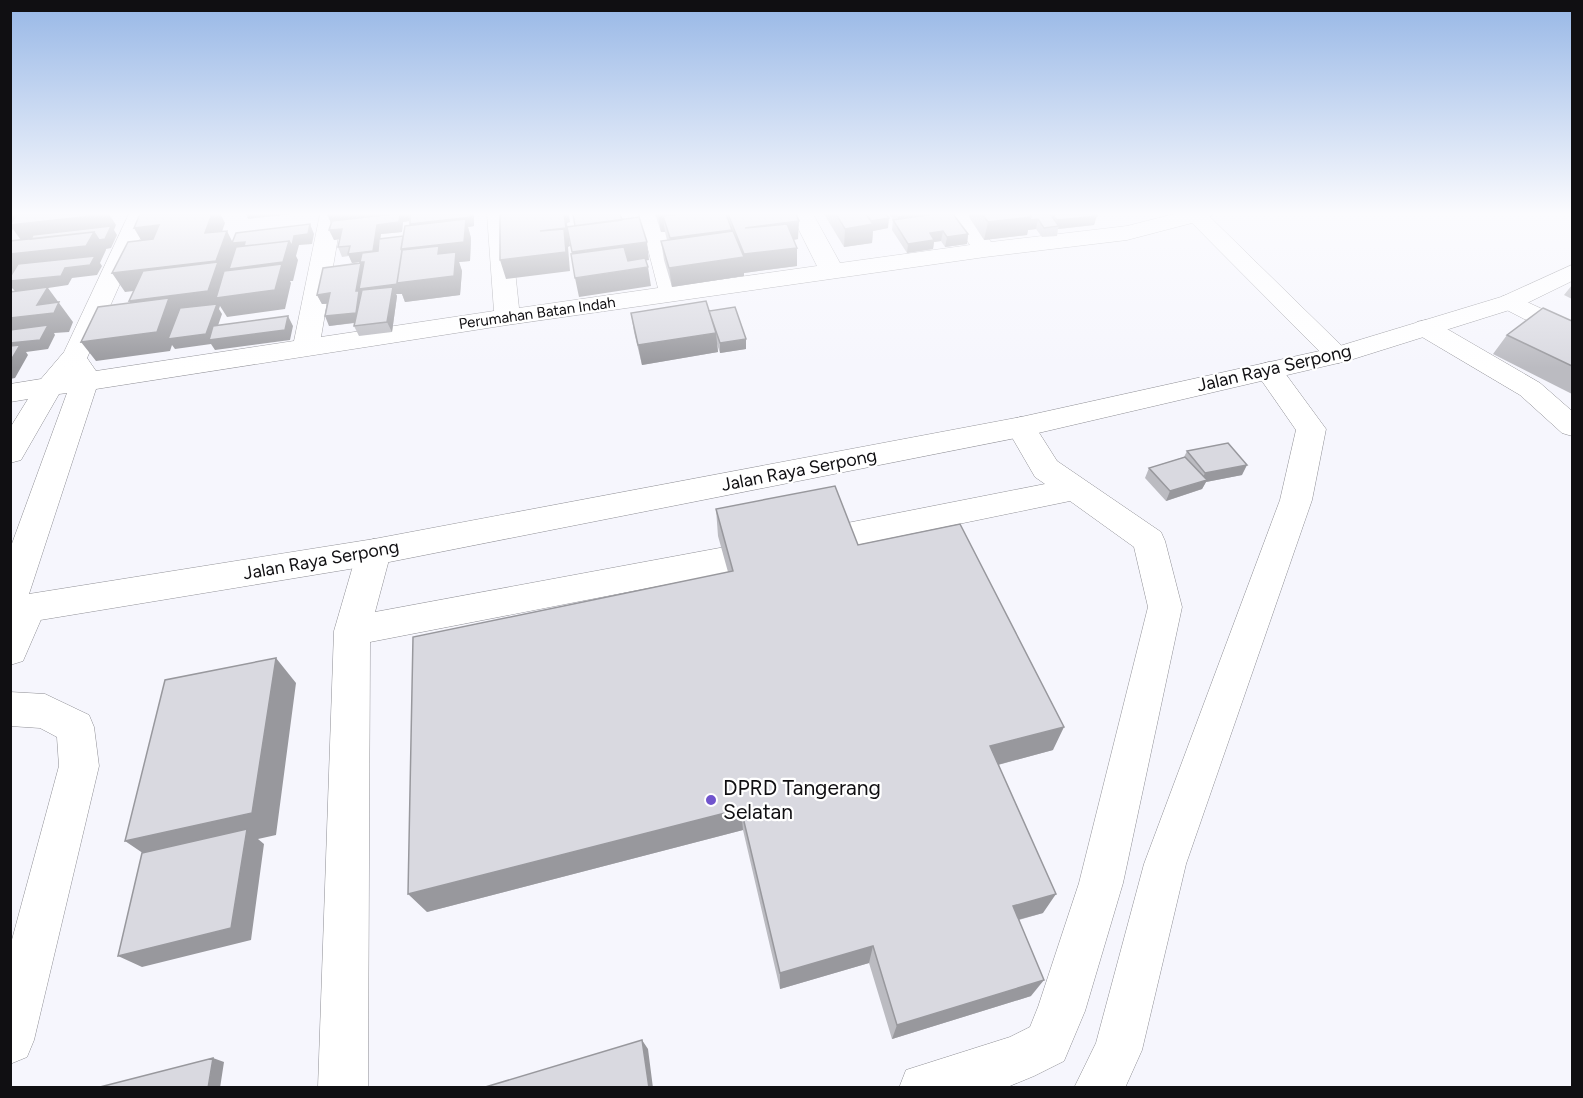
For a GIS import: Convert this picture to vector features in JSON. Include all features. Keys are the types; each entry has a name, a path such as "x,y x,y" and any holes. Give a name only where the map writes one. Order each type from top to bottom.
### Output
{"street":[{"path":"10,650 17,606 81,368 120,265"},
{"path":"306,347 322,265"},
{"path":"502,265 507,317"},
{"path":"664,265 672,294"},
{"path":"829,265 832,271"},
{"name":"Perumahan Batan Indah","path":"10,393 49,388 81,368 306,347 874,265"},
{"path":"1249,265 1338,355"},
{"name":"Jalan Raya Serpong","path":"17,606 374,552 1021,427 1338,355 1510,302 1572,272"},
{"path":"1510,302 1572,333"},
{"path":"1426,328 1530,389 1572,426"},
{"path":"1099,1088 1119,1050 1166,864 1296,500 1311,429 1269,371"},
{"path":"10,453 49,388"},
{"path":"924,1088 1017,1059 1047,1044 1061,1011 1101,883 1165,607 1149,541 1046,470 1021,427"},
{"path":"842,536 1075,489"},
{"path":"343,1088 352,631 374,552"},
{"path":"352,631 725,560"},
{"path":"10,709 45,711 75,727 79,765 10,1041"}],"building":[{"path":"17,265 88,265 65,268 61,276 10,281"},
{"path":"116,265 179,265 112,273"},
{"path":"191,265 217,265 208,291 129,301 143,271"},
{"path":"230,265 258,265 229,269"},
{"path":"282,265 275,290 216,298 224,271"},
{"path":"361,265 356,291 359,291 356,313 325,316 330,293 317,295 323,268"},
{"path":"363,265 400,265 398,284 359,289"},
{"path":"400,265 455,265 454,276 397,283"},
{"path":"573,265 648,267 575,278"},
{"path":"668,265 688,265 669,268"},
{"path":"48,287 37,305 59,302 54,313 10,318 10,292"},
{"path":"393,287 387,322 354,326 362,290"},
{"path":"169,298 157,332 81,342 98,307"},
{"path":"706,301 716,333 638,345 631,313"},
{"path":"217,304 206,334 168,339 180,308"},
{"path":"735,307 746,339 720,343 709,311"},
{"path":"1543,308 1572,321 1572,366 1507,335"},
{"path":"288,316 285,330 209,340 213,326"},
{"path":"48,325 40,340 10,343 10,330"},
{"path":"20,345 10,362 10,346"},
{"path":"1228,443 1247,465 1205,473 1187,451"},
{"path":"1185,457 1207,480 1170,491 1149,468"},
{"name":"DPRD Tangerang Selatan","path":"835,486 858,545 960,524 1064,727 990,746 1056,894 1013,906 1044,980 897,1025 873,946 780,973 741,809 408,894 413,637 733,571 716,509"},
{"path":"276,658 252,813 125,841 165,680"},
{"path":"247,829 231,928 118,956 142,853"},
{"path":"642,1040 649,1088 482,1088"},
{"path":"213,1058 208,1088 96,1088"}],"place":[{"name":"DPRD Tangerang Selatan","path":"711,800"}]}
